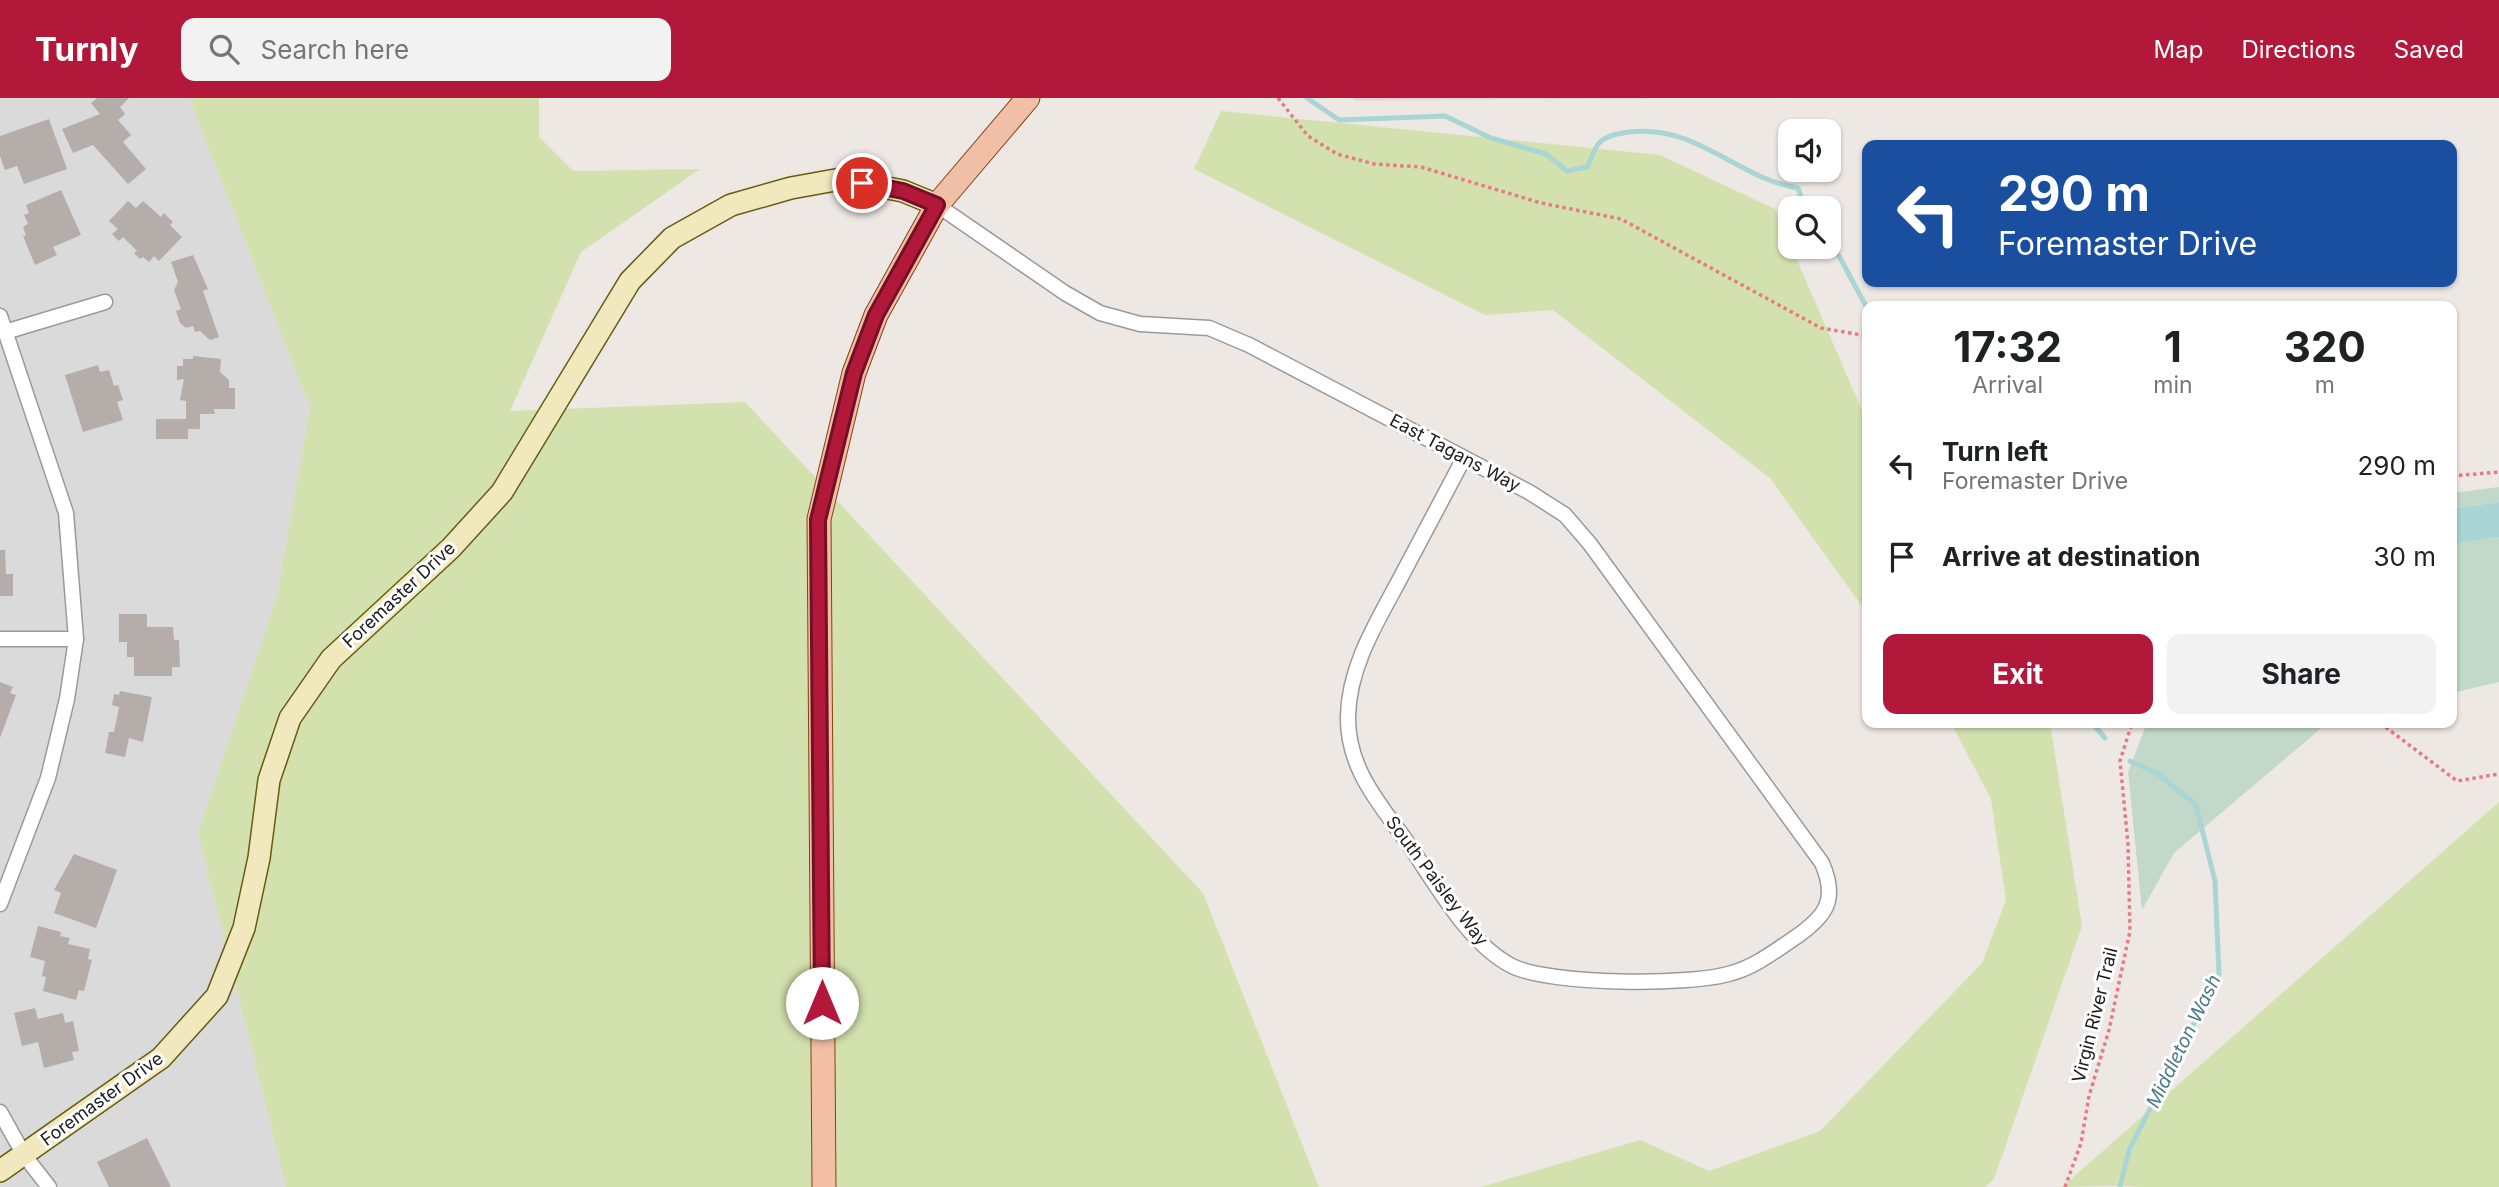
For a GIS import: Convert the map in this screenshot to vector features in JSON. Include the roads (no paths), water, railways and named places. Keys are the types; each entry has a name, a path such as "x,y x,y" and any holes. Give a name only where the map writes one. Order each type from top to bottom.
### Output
{"main road":[{"path":"824,1187 818,520 854,373 876,315 937,205 1028,98"},
{"name":"Foremaster Drive","path":"0,1171 161,1058 217,996 244,928 259,858 269,780 290,718 331,659 451,548 502,492 630,281 672,239 731,205 791,188 841,179 903,191 937,205"}],"street":[{"name":"East Tagans Way","path":"937,205 1065,293 1100,313 1129,322 1209,328 1229,335 1549,504 1578,527 1822,863 1829,885"},
{"path":"5,332 105,302"},
{"path":"0,316 66,513 76,639 68,699 48,778 0,904"},
{"name":"South Paisley Way","path":"1464,458 1360,659 1353,679 1348,716 1351,752 1364,783 1477,939 1509,965 1549,978 1713,978 1762,961 1818,921 1825,911 1829,885"},
{"path":"0,639 76,639"},
{"path":"0,1112 24,1155 49,1187"}],"water":[{"path":"2499,502 2499,537 2457,543 2457,508"}],"waterway":[{"name":"Middleton Wash","path":"1307,98 1339,120 1445,116 1491,138 1546,154 1567,171 1587,167 1599,143 1613,135 1654,132 1676,136 1776,183 1798,188 1801,196"},
{"name":"Middleton Wash","path":"1841,259 1863,301"},
{"name":"Middleton Wash","path":"2096,728 2105,738"},
{"name":"Middleton Wash","path":"2120,1187 2129,1150 2219,974 2215,881 2196,805 2157,773 2130,761"}]}
